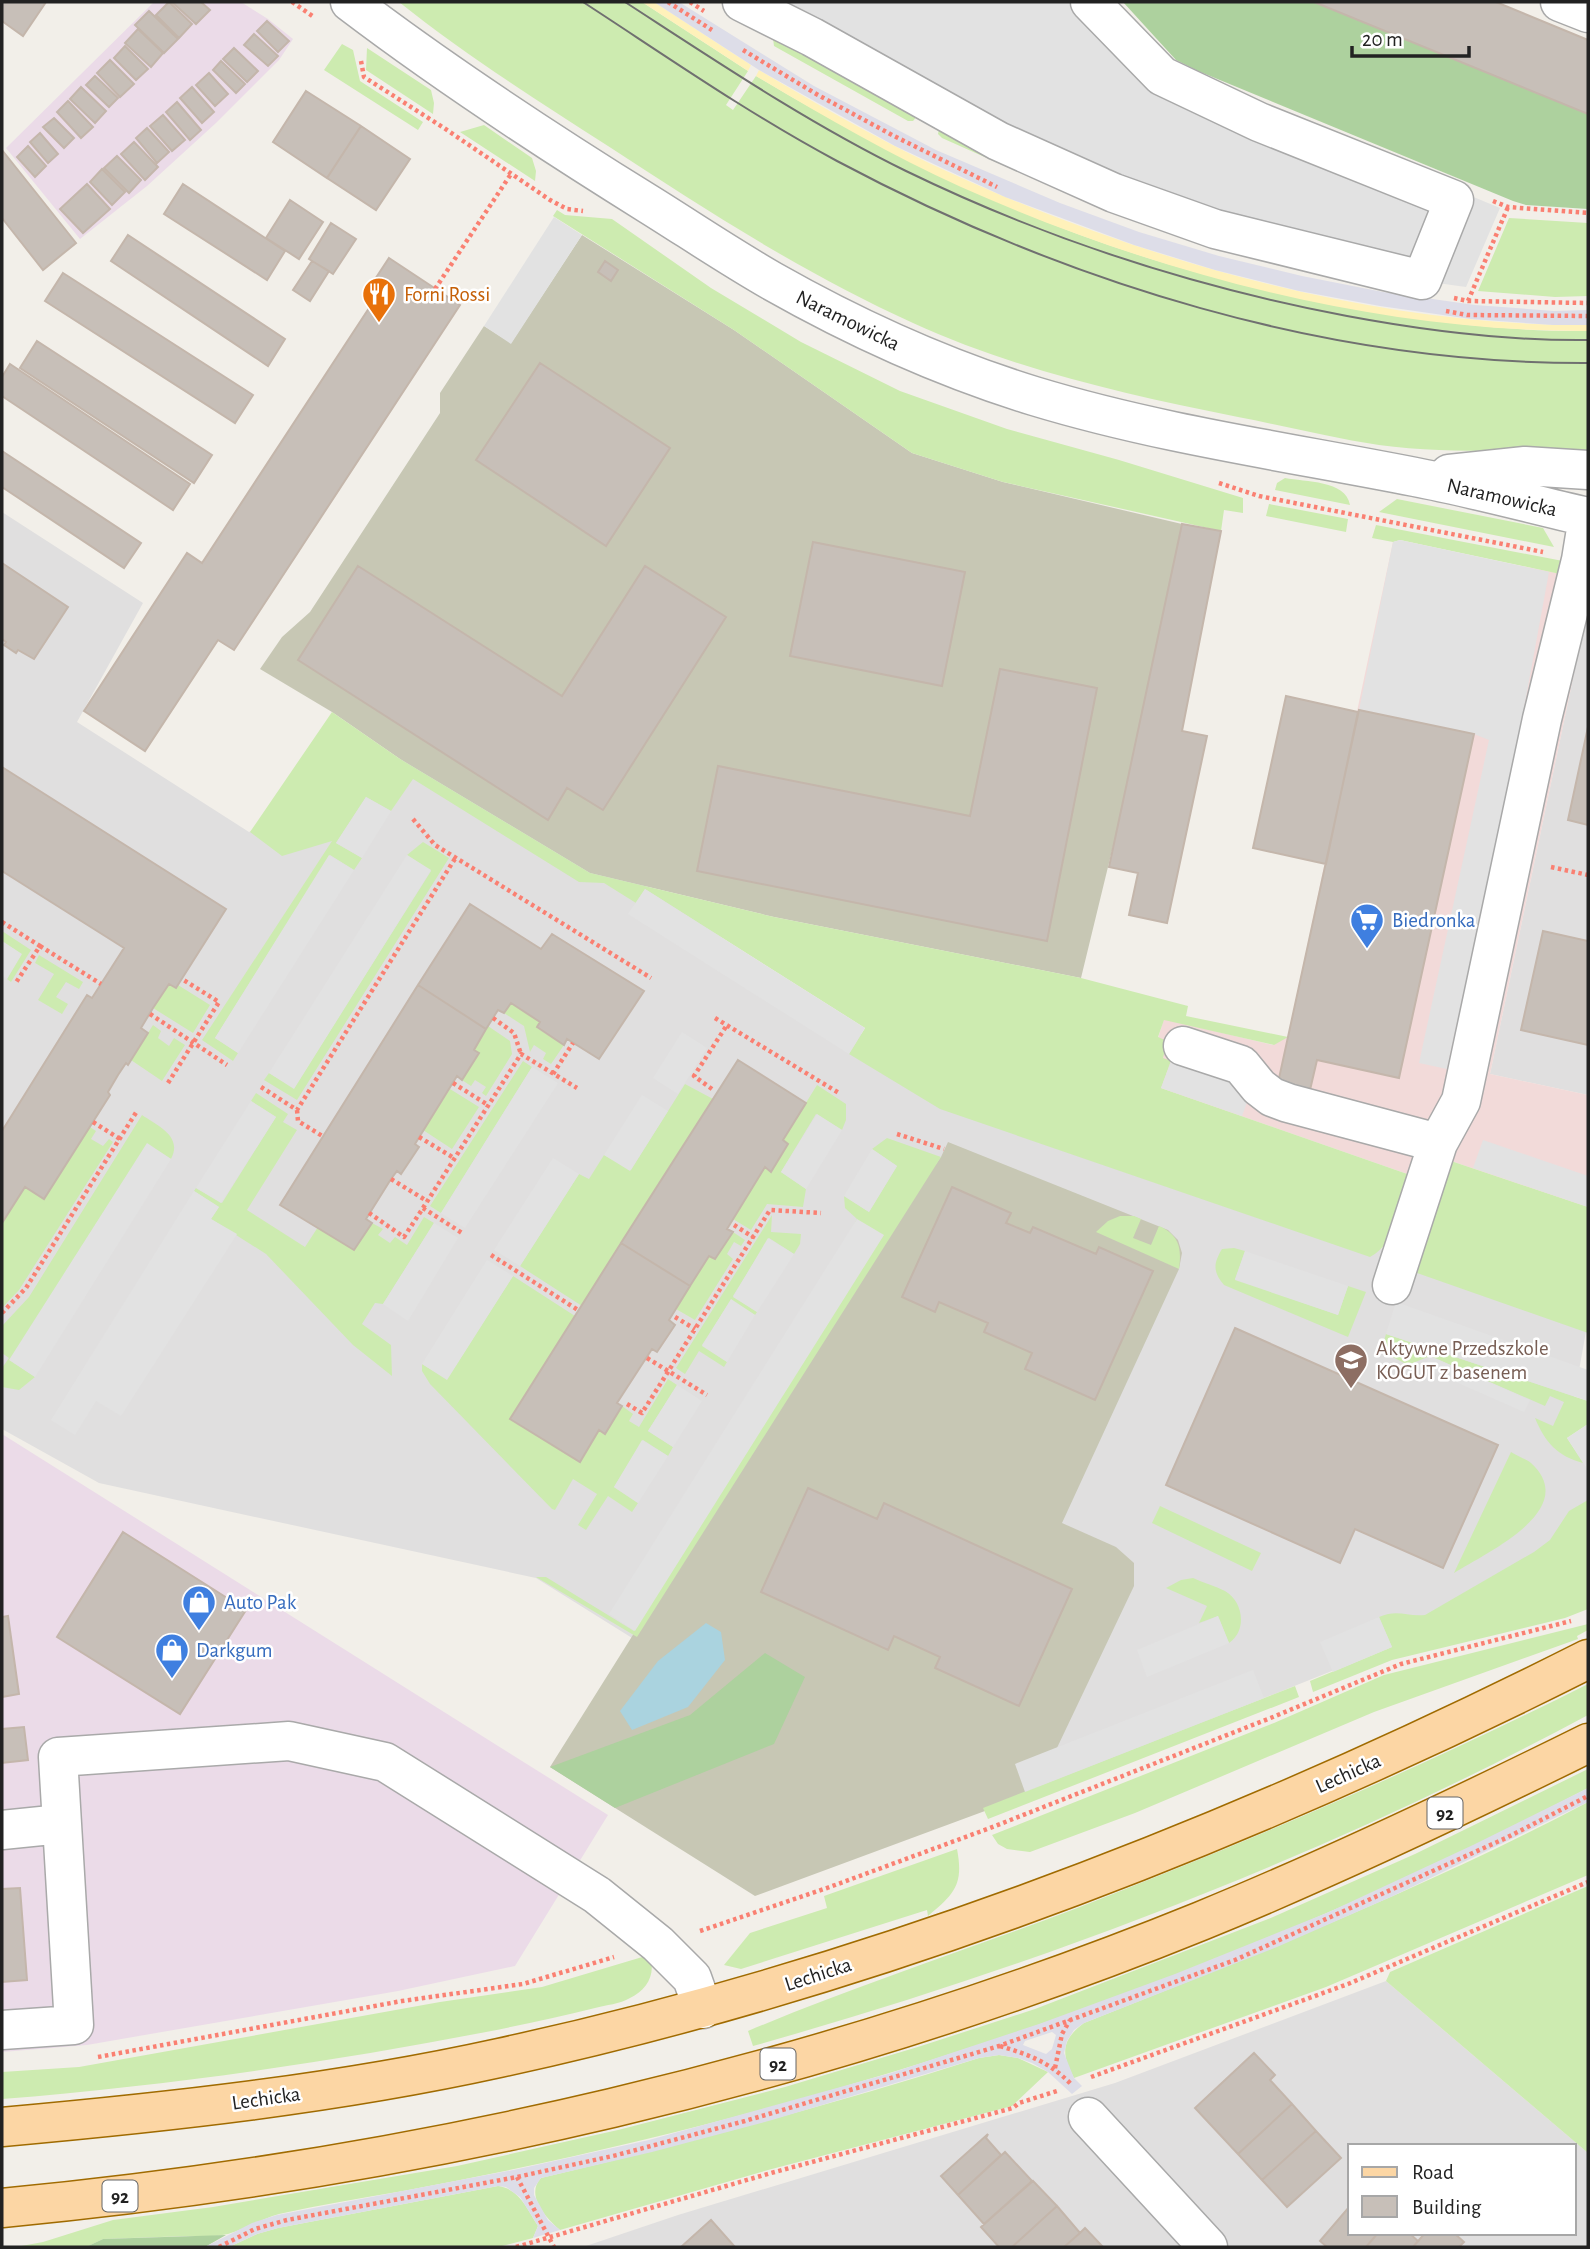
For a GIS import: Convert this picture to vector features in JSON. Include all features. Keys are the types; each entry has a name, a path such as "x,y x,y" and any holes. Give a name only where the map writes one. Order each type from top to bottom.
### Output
{"main road":[{"name":"Lechicka","path":"2,2127 202,2106 368,2083 510,2056 703,2009 801,1981 997,1914 1168,1849 1427,1737 1588,1660"},
{"name":"92","path":"2,2208 165,2190 336,2164 544,2123 687,2091 988,2000 1197,1922 1366,1850 1588,1743"}],"street":[{"name":"Naramowicka","path":"350,2 471,90 579,161 769,279 881,338 976,377 1100,414 1264,450 1416,477 1588,517"},
{"path":"743,2 813,37 998,141 1114,192 1215,229 1422,280 1454,200 1259,122 1162,76 1090,2"},
{"path":"1560,2 1588,13"},
{"name":"Naramowicka","path":"1416,477 1525,466 1588,470"},
{"path":"1392,1285 1438,1143 1461,1101 1542,719 1581,560 1588,517"},
{"path":"1183,1046 1241,1065 1259,1087 1272,1097 1438,1143"},
{"path":"2,2030 74,2025 58,1757 289,1741 385,1762 597,1895 658,1944 692,1978 703,2009"},
{"path":"2,1830 61,1824"},
{"path":"1080,2095 1208,2247"}],"path":[{"path":"361,57 363,77 511,174 435,289"},
{"path":"1468,301 1508,207"},
{"path":"413,819 435,845 651,978"},
{"path":"324,1137 298,1121 296,1110 456,857"},
{"path":"1548,866 1588,875"},
{"path":"2,922 101,984"},
{"path":"15,984 40,946"},
{"path":"168,1083 219,1002 182,979"},
{"path":"150,1014 227,1065"},
{"path":"493,1018 514,1033 521,1054 577,1088"},
{"path":"715,1018 839,1093"},
{"path":"712,1089 694,1076 727,1026"},
{"path":"553,1074 573,1043"},
{"path":"369,1213 404,1237 521,1054"},
{"path":"453,1083 488,1105"},
{"path":"261,1087 296,1110"},
{"path":"2,1313 26,1288 137,1111"},
{"path":"93,1122 120,1139"},
{"path":"897,1134 944,1149"},
{"path":"419,1137 454,1158"},
{"path":"391,1179 427,1201"},
{"path":"423,1208 462,1233"},
{"path":"627,1404 642,1413 769,1210 821,1213"},
{"path":"734,1225 753,1237"},
{"path":"491,1255 578,1310"},
{"path":"675,1317 695,1329"},
{"path":"647,1358 707,1395"},
{"path":"94,2058 402,2001 523,1984 658,1944 827,1888 982,1832 1273,1717 1368,1675 1401,1664 1582,1618"},
{"path":"1091,2077 1348,1984 1588,1882"},
{"path":"1055,2068 1062,2034 1070,2020"},
{"path":"999,2046 1024,2053 1055,2068 1080,2095"},
{"path":"516,2247 771,2173 1013,2108 1018,2103 1080,2095"},
{"path":"517,2178 554,2247"}],"shaded area":[{"path":"154,2 241,2 293,39 279,60 216,123 147,186 80,239 6,148"},
{"path":"654,2 679,2 814,86 936,150 1060,203 1139,232 1219,256 1383,292 1475,305 1554,311 1588,310 1588,325 1471,319 1380,306 1299,291 1215,270 1134,245 1005,197 895,146 759,70"},
{"path":"719,2 1114,2 1160,60 1221,92 1500,208 1466,287 1387,276 1307,260"},
{"path":"554,217 582,235 511,344 484,326"},
{"path":"582,235 734,330 912,453 1003,482 1182,524 1124,801 1081,978 774,917 590,873 400,759 332,712 260,669 282,637 310,612 440,413 440,393 484,326 511,343"},
{"path":"2,512 143,603 77,722 249,832 400,759 651,889 962,1103 1588,1320 1567,1438 1588,1469 1588,1535 1392,1647 1026,1793 733,1701 536,1578 99,1483 2,1429"},
{"path":"1400,540 1549,572 1517,746 1447,1069 1419,1063 1489,740 1474,734 1359,710 1393,542"},
{"path":"1393,542 1588,579 1588,607 1490,1074 1588,1095 1588,1207 1451,1161 1413,1176 1161,1088 1162,1058 1158,1038 1164,1019 1273,1045 1288,1036"},
{"path":"1588,607 1588,1095 1490,1074"},
{"path":"366,797 391,811 362,858 336,843"},
{"path":"329,855 354,870 238,1053 215,1038"},
{"path":"407,855 431,870 294,1089 269,1073"},
{"path":"645,889 865,1028 849,1054 628,914"},
{"path":"2,941 22,954 7,979 2,976"},
{"path":"682,1032 707,1048 678,1094 653,1078"},
{"path":"1171,1061 1252,1089 1242,1116 1161,1088"},
{"path":"532,1067 558,1083 465,1228 441,1213"},
{"path":"642,1095 668,1111 630,1171 604,1155"},
{"path":"251,1101 276,1117 221,1203 196,1188"},
{"path":"817,1114 842,1130 806,1189 781,1172"},
{"path":"1483,1140 1588,1176 1588,1207 1473,1168"},
{"path":"948,1142 1168,1230 1178,1240 1182,1253 1179,1269 1062,1523 1116,1547 1134,1563 1134,1586 1036,1792 755,1896 550,1767 884,1235 941,1157"},
{"path":"147,1143 171,1159 35,1377 9,1360"},
{"path":"872,1149 897,1166 869,1212 844,1196"},
{"path":"553,1158 579,1174 520,1266 494,1250"},
{"path":"194,1191 219,1207 211,1219 237,1234 121,1416 96,1401 75,1435 51,1420"},
{"path":"857,1219 884,1235 635,1631 609,1614"},
{"path":"434,1223 458,1238 408,1321 383,1304"},
{"path":"768,1238 794,1254 757,1312 733,1297"},
{"path":"1245,1251 1348,1286 1338,1315 1235,1280"},
{"path":"487,1260 513,1276 447,1380 422,1364"},
{"path":"731,1299 755,1315 727,1362 702,1346"},
{"path":"1396,1302 1588,1370 1588,1401 1386,1334"},
{"path":"1430,1356 1530,1400 1524,1412 1424,1368"},
{"path":"677,1385 702,1401 673,1447 648,1431"},
{"path":"1588,1424 1588,1470 1567,1438"},
{"path":"2,1434 608,1815 515,1966 398,1991 87,2045 2,2052"},
{"path":"642,1440 668,1456 638,1503 614,1487"},
{"path":"1218,1616 1229,1643 1147,1677 1137,1650"},
{"path":"1379,1617 1392,1647 1333,1672 1320,1642"},
{"path":"1253,1670 1264,1698 1025,1792 1015,1764"},
{"path":"1588,1788 1588,1802 1393,1896 1277,1947 1084,2023 1074,2030 1064,2053 1074,2078 1082,2086 1072,2094 1048,2072 1032,2063 999,2055 979,2058 772,2120 541,2178 534,2188 534,2195 548,2220 560,2230 533,2238 538,2226 520,2197 506,2187 498,2186 278,2228 229,2247 205,2247 252,2223 277,2215 518,2169 649,2140 891,2073 1039,2024 1175,1974 1329,1912","holes":["1052,2032 1056,2035 1052,2049 1046,2054 1023,2045 1025,2041"]},
{"path":"1386,1981 1588,2153 1588,2247 583,2247 678,2215 1115,2083"}],"green space":[{"path":"399,2 642,2 748,71 726,105 733,110 756,76 920,166 1034,217 1092,239 1222,279 1371,310 1479,326 1588,331 1588,451 1431,450 1361,442 1114,390 1032,368 952,340 834,284 720,218 502,77"},
{"path":"1123,2 1314,2 1588,114 1588,209 1526,205 1513,201 1198,71 1176,60"},
{"path":"772,31 1019,165 1016,171 942,138 938,134 939,129 919,114 913,121 908,121 774,46"},
{"path":"342,44 353,50 360,81 423,122 418,130 324,70"},
{"path":"367,48 431,90 433,114 366,70"},
{"path":"484,125 532,158 536,171 535,181 460,132"},
{"path":"557,210 565,215 612,219 711,288 801,342 900,391 1007,429 1243,498 1243,513 1224,510 1221,531 1003,482 912,453 734,330 553,216"},
{"path":"1509,218 1588,223 1588,296 1555,297 1478,291"},
{"path":"1285,478 1333,487 1347,497 1350,505 1275,490 1277,483"},
{"path":"1397,499 1543,528 1554,547 1379,512"},
{"path":"1269,504 1348,519 1346,532 1266,516"},
{"path":"1376,525 1563,561 1560,574 1400,540 1393,542 1372,538"},
{"path":"332,712 400,759 590,873 774,917 1081,978 1188,1006 1186,1016 1288,1037 1274,1045 1164,1020 1158,1037 1167,1041 1163,1058 1171,1061 1161,1088 1413,1176 1393,1232 1387,1242 1370,1257 940,1109 849,1054 865,1028 645,889 636,903 604,883 579,882 413,779 391,811 366,797 336,843 362,858 354,870 330,855 215,1038 238,1053 233,1061 202,1040 332,841 282,856 250,832"},
{"path":"423,842 449,858 297,1100 264,1080 269,1073 294,1088 431,871 407,855"},
{"path":"2,931 31,950 11,982 7,979 21,954 2,941"},
{"path":"39,955 83,982 79,989 66,982 56,997 68,1004 62,1014 38,1000 54,974 35,963"},
{"path":"169,984 176,988 178,985 210,1005 193,1033 153,1008"},
{"path":"511,1003 540,1022 537,1028 564,1045 551,1064 543,1059 546,1053 534,1045 530,1052 524,1026 504,1013"},
{"path":"153,1025 161,1031 158,1038 169,1046 174,1038 185,1045 162,1081 131,1060"},
{"path":"488,1026 510,1041 512,1054 486,1096 482,1093 486,1087 475,1080 471,1086 462,1080 478,1053 474,1050"},
{"path":"523,1061 532,1067 441,1213 430,1206"},
{"path":"685,1084 713,1099 582,1306 520,1266 579,1174 589,1179 604,1155 631,1170"},
{"path":"817,1085 846,1104 846,1120 842,1130 816,1114 781,1172 806,1189 803,1207 767,1204 751,1230 733,1219 765,1167 771,1171 788,1144 783,1140"},
{"path":"450,1089 479,1107 452,1149 423,1130"},
{"path":"256,1093 288,1114 283,1122 297,1130 247,1210 305,1247 318,1227 354,1249 372,1223 383,1229 378,1235 390,1243 395,1237 407,1245 424,1217 434,1223 383,1304 375,1303 362,1324 391,1345 392,1376 353,1345 266,1254 211,1219 219,1207 194,1191 196,1188 222,1203 276,1117 251,1101"},
{"path":"142,1115 171,1138 174,1151 171,1159 147,1144 10,1360 35,1377 19,1390 2,1387 2,1368 9,1358 2,1353 2,1326 29,1297"},
{"path":"90,1127 96,1131 91,1139 103,1146 109,1139 113,1142 19,1290 2,1308 2,1223 25,1187 44,1199"},
{"path":"887,1138 941,1157 637,1637 536,1577 546,1577 634,1631 857,1219 845,1208 844,1196 869,1212 897,1166 872,1149"},
{"path":"1451,1161 1588,1207 1588,1333 1417,1273 1412,1263"},
{"path":"772,1215 771,1232 801,1234 800,1244 794,1254 769,1238 733,1296 757,1312 755,1315 731,1300 702,1345 727,1362 724,1367 699,1351 685,1374 676,1368"},
{"path":"1120,1216 1141,1219 1133,1238 1151,1245 1159,1226 1171,1234 1178,1243 1179,1269 1096,1232 1108,1221"},
{"path":"733,1232 745,1240 741,1246 734,1242 727,1254 733,1259 695,1320 676,1309 709,1256 715,1259"},
{"path":"1222,1249 1245,1251 1235,1279 1338,1315 1348,1286 1366,1292 1348,1337 1224,1285 1216,1272 1217,1259"},
{"path":"513,1276 575,1316 510,1419 579,1462 599,1430 605,1434 622,1406 633,1414 629,1421 639,1427 668,1379 677,1385 648,1431 673,1447 668,1456 643,1440 614,1487 638,1503 632,1512 608,1496 586,1530 578,1525 597,1494 573,1479 555,1510 552,1509 430,1384 422,1371 422,1364 447,1379"},
{"path":"1386,1334 1588,1401 1588,1424 1567,1438 1583,1463 1553,1447 1535,1418 1553,1426 1564,1402 1550,1396 1545,1406 1430,1356 1408,1365 1381,1351"},
{"path":"1511,1452 1531,1463 1544,1480 1545,1497 1537,1513 1523,1528 1454,1573"},
{"path":"1588,1500 1588,1609 1565,1618 1392,1660 1313,1692 1310,1681 1392,1647 1379,1617 1397,1613 1425,1615 1534,1552 1550,1540 1569,1511"},
{"path":"1160,1506 1261,1553 1252,1571 1152,1523"},
{"path":"1193,1578 1225,1591 1236,1602 1241,1624 1235,1638 1229,1643 1218,1616 1199,1623 1207,1606 1166,1588 1181,1580"},
{"path":"1588,1624 1588,1630 1577,1636 1578,1639 1374,1712 1135,1813 1030,1852 1007,1849 998,1844 992,1835 1274,1723 1384,1675"},
{"path":"765,1653 805,1677 774,1744 615,1808 550,1767 690,1715"},
{"path":"1588,1684 1588,1715 1488,1767 1284,1861 1074,1943 968,1980 753,2046 748,2031 1209,1856 1400,1773"},
{"path":"1295,1686 1299,1697 988,1819 983,1808"},
{"path":"1588,1769 1588,1788 1448,1858 1305,1923 1159,1981 1011,2034 861,2082 710,2123 557,2160 279,2214 223,2235 103,2239 86,2247 16,2247 43,2242 113,2220 213,2207 457,2166 618,2130 785,2087 921,2046 1035,2009 1273,1917 1415,1854"},
{"path":"1588,1802 1588,1875 1326,1987 1074,2078 1065,2055 1067,2042 1084,2023 1402,1892"},
{"path":"957,1849 959,1872 955,1888 928,1916 927,1910 741,1969 724,1965 750,1933 827,1908 824,1896"},
{"path":"1588,1886 1588,2153 1386,1981 1390,1972"},
{"path":"649,1955 651,1974 646,1986 636,1995 617,2003 540,2021 426,2043 245,2072 2,2099 2,2072 79,2067 440,2002 542,1987"},
{"path":"999,2055 1018,2058 1048,2072 1012,2106 768,2170 560,2230 544,2213 536,2199 535,2192 541,2178 762,2122 979,2058"},
{"path":"498,2186 512,2191 526,2207 538,2226 533,2238 498,2247 229,2247 278,2228"},
{"path":"226,2235 205,2247 86,2247 103,2239"}],"sand":[{"path":"642,2 654,2 751,65 748,71"},
{"path":"759,70 865,131 931,164 1086,229 1168,256 1251,280 1336,299 1420,313 1505,322 1588,325 1588,331 1508,329 1347,309 1188,271 1035,218 935,175 756,76"}],"water":[{"path":"706,1623 721,1632 725,1660 688,1707 632,1730 620,1711 658,1661"}],"building":[{"path":"2,2 46,2 23,36 2,21"},
{"path":"169,2 192,24 179,38 156,15"},
{"path":"172,2 201,2 210,10 196,24"},
{"path":"1314,2 1496,2 1588,40 1588,114"},
{"path":"149,11 178,39 164,53 135,25"},
{"path":"267,21 289,41 278,52 257,31"},
{"path":"138,29 163,53 151,67 125,43"},
{"path":"254,34 278,56 268,66 244,45"},
{"path":"125,46 148,69 136,80 114,58"},
{"path":"234,48 258,71 247,82 223,59"},
{"path":"110,60 134,84 120,97 97,73"},
{"path":"221,61 245,84 236,93 213,70"},
{"path":"209,73 228,94 215,106 196,85"},
{"path":"95,76 118,98 109,107 86,85"},
{"path":"81,87 106,111 95,123 70,99"},
{"path":"192,87 214,112 202,123 180,98"},
{"path":"306,91 361,126 327,178 273,142"},
{"path":"68,101 93,127 81,138 57,112"},
{"path":"177,102 201,130 190,140 166,112"},
{"path":"163,115 185,140 172,151 150,126"},
{"path":"54,118 74,138 64,148 43,127"},
{"path":"361,126 410,159 376,210 327,178"},
{"path":"147,128 169,152 157,163 136,138"},
{"path":"40,133 58,154 48,163 30,142"},
{"path":"134,142 158,167 145,180 121,154"},
{"path":"28,146 46,166 35,177 17,157"},
{"path":"2,150 76,243 43,270 2,218"},
{"path":"117,156 141,180 129,193 104,168"},
{"path":"102,169 125,192 112,205 90,182"},
{"path":"87,184 110,209 83,233 60,209"},
{"path":"183,184 285,251 267,280 164,214"},
{"path":"290,200 323,222 299,259 266,238"},
{"path":"331,223 356,239 333,274 309,259"},
{"path":"128,235 285,339 268,366 111,261"},
{"path":"389,258 460,305 234,650 218,640 145,751 84,711 187,553 202,563 373,302 364,296"},
{"path":"312,261 329,271 310,301 293,290"},
{"path":"605,261 618,270 611,281 598,272"},
{"path":"63,273 253,395 235,423 45,301"},
{"path":"37,341 212,455 194,483 20,368"},
{"path":"540,363 670,448 606,546 476,460"},
{"path":"10,364 190,484 173,510 2,396 2,377"},
{"path":"2,451 141,543 124,568 2,487"},
{"path":"1182,524 1221,531 1182,731 1207,736 1167,923 1129,915 1138,873 1109,867"},
{"path":"813,542 965,572 942,686 790,656"},
{"path":"2,563 68,607 34,659 18,650 16,653 4,645 6,642 2,639"},
{"path":"358,566 562,696 645,566 726,617 603,810 567,788 548,820 298,660"},
{"path":"1000,669 1097,688 1047,941 697,871 718,766 970,816"},
{"path":"1286,696 1358,712 1326,864 1253,848"},
{"name":"Biedronka","path":"1359,710 1474,734 1399,1078 1317,1060 1310,1090 1278,1083"},
{"path":"1588,727 1588,825 1568,820"},
{"path":"2,767 226,909 176,988 169,984 153,1008 141,1028 148,1033 128,1065 126,1063 118,1075 108,1092 110,1095 44,1199 25,1187 2,1223 2,1131 87,995 92,998 124,948 2,871"},
{"path":"470,904 541,949 552,934 644,991 599,1059 567,1039 564,1045 537,1027 540,1022 511,1003 504,1013 498,1010 486,1029 418,985"},
{"path":"1543,931 1588,941 1588,1045 1521,1030"},
{"path":"418,985 486,1029 474,1050 479,1053 462,1080 457,1076 415,1144 419,1147 401,1174 397,1171 391,1179 366,1219 372,1223 354,1250 280,1205"},
{"path":"738,1060 806,1103 783,1140 788,1144 771,1172 765,1167 727,1229 733,1232 715,1259 709,1256 690,1286 621,1243"},
{"path":"952,1187 1011,1213 1006,1223 1030,1233 1033,1227 1096,1254 1099,1247 1153,1271 1095,1400 1025,1369 1032,1353 984,1332 988,1323 939,1302 935,1312 902,1297"},
{"path":"621,1243 690,1286 669,1320 675,1325 657,1352 652,1349 617,1403 622,1406 605,1434 599,1430 580,1462 510,1419"},
{"path":"1235,1328 1498,1445 1443,1568 1355,1529 1340,1563 1166,1485"},
{"path":"808,1488 877,1519 884,1503 1072,1589 1019,1706 935,1668 940,1657 894,1636 888,1650 761,1592"},
{"path":"123,1532 246,1610 180,1714 57,1637"},
{"path":"8,1616 19,1694 2,1697 2,1617"},
{"path":"24,1727 28,1760 2,1763 2,1729"},
{"path":"20,1888 27,1980 2,1982 2,1889"},
{"path":"1254,2053 1275,2075 1270,2080 1292,2104 1238,2154 1195,2108"},
{"path":"1292,2104 1316,2131 1262,2180 1238,2154"},
{"path":"1316,2131 1341,2158 1287,2207 1262,2180"},
{"path":"988,2134 986,2138 1001,2155 958,2195 941,2176"},
{"path":"1005,2152 1032,2181 984,2224 958,2195"},
{"path":"1033,2181 1057,2206 1012,2247 999,2247 981,2227"},
{"path":"1057,2206 1080,2233 1064,2247 1012,2247"},
{"path":"1348,2208 1348,2235 1376,2235 1366,2247 1327,2247 1320,2241"},
{"path":"711,2220 735,2247 681,2247"},
{"path":"1085,2228 1103,2247 1064,2247 1080,2233"},
{"path":"1376,2235 1411,2235 1418,2241 1413,2247 1366,2247"},
{"path":"1423,2235 1456,2235 1464,2242 1459,2247 1413,2247"}],"tram line":[{"path":"583,2 740,104 837,161 924,205 1014,244 1106,279 1201,308 1296,332 1393,349 1490,360 1588,363"},
{"path":"625,2 763,91 834,133 959,196 1067,239 1233,291 1347,316 1467,334 1588,340"}],"place":[{"name":"Forni Rossi","path":"379,324"},
{"name":"Biedronka","path":"1367,950"},
{"name":"Aktywne Przedszkole KOGUT z basenem","path":"1351,1390"},
{"name":"Auto Pak","path":"199,1632"},
{"name":"Darkgum","path":"172,1680"}]}
